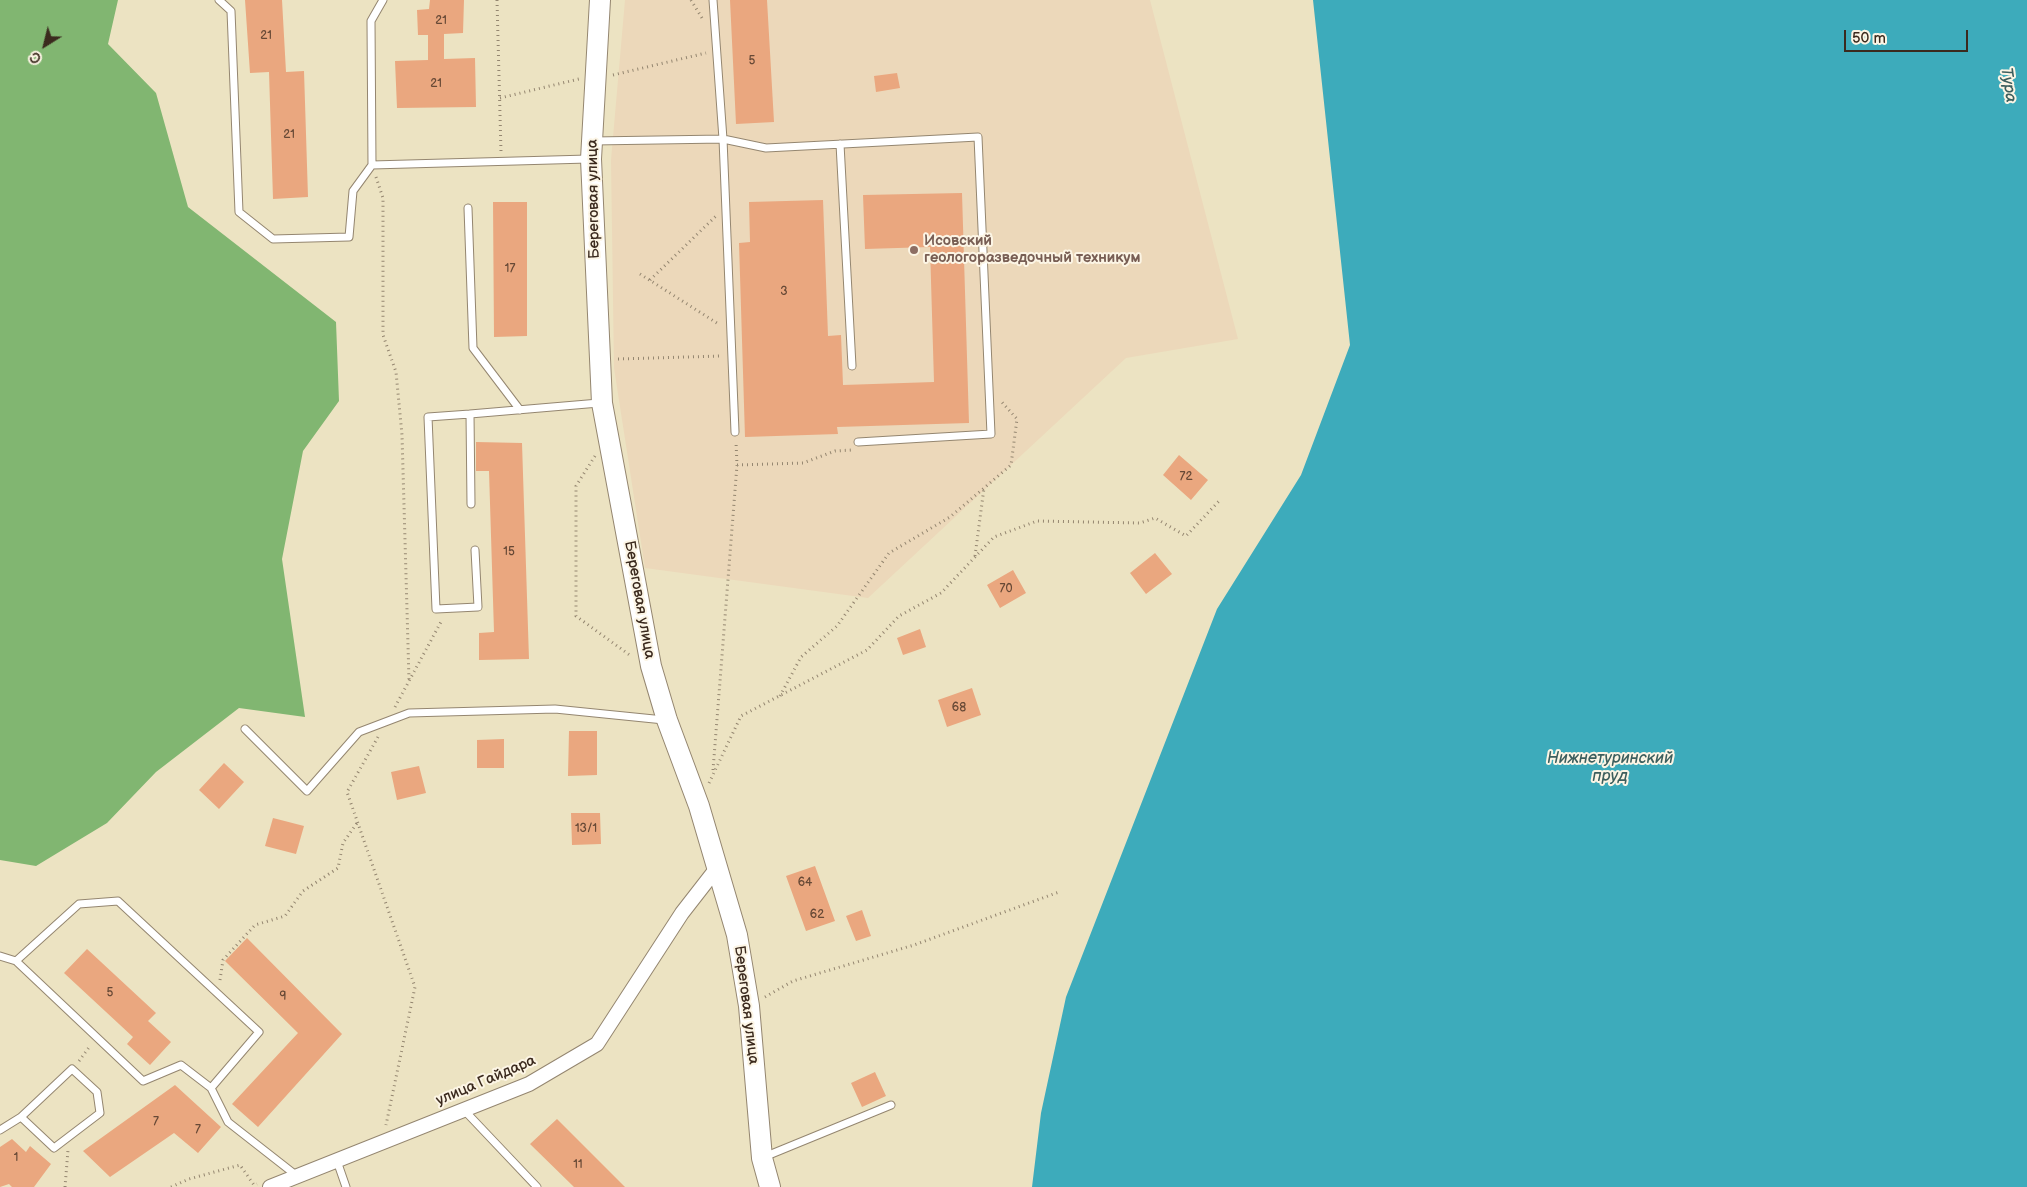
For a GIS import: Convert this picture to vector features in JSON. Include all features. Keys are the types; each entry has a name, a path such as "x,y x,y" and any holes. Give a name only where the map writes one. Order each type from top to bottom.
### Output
{"street":[{"name":"Береговая улица","path":"598,1 592,150 602,403 652,671 667,720 699,806 737,935 749,1006 762,1158 770,1187"},
{"name":"улица Гайдара","path":"270,1187 529,1084 597,1044 682,912 716,868"}],"lane":[{"path":"220,0 231,12 239,212 273,239 349,237 353,191 372,164 371,21 383,0"},
{"path":"713,0 723,139 735,432"},
{"path":"372,164 501,161 592,150 723,139 766,148 978,137 990,434 858,442"},
{"path":"840,144 852,366"},
{"path":"468,208 473,348 520,410"},
{"path":"475,550 478,608 436,609 428,417 602,403"},
{"path":"470,414 472,504"},
{"path":"245,730 307,791 360,732 409,713 555,709 667,720"},
{"path":"16,961 79,904 118,901 259,1032 211,1088"},
{"path":"0,956 16,961 143,1081 181,1065 211,1088 228,1122 297,1176"},
{"path":"0,1130 21,1117 72,1069 97,1092 100,1113 54,1148 21,1117"},
{"path":"762,1158 891,1105"},
{"path":"464,1110 537,1187"},
{"path":"337,1161 346,1187"}],"path":[{"path":"497,0 501,161"},
{"path":"372,164 383,198 383,335 396,372 402,435 409,682"},
{"path":"650,280 726,206"},
{"path":"640,274 731,332"},
{"path":"780,696 801,657 837,626 889,554 950,517 1011,465 1017,419 988,387"},
{"path":"713,773 737,465 735,432"},
{"path":"737,465 803,463 835,451 852,450 858,442"},
{"path":"610,447 592,458 576,486 576,616 652,671"},
{"path":"975,557 984,488"},
{"path":"699,806 741,716 867,650 898,616 941,593 994,537 1037,521 1140,523 1155,518 1186,536 1220,500"},
{"path":"386,1126 415,987 347,792 448,609"},
{"path":"217,995 223,960 255,926 285,916 302,890 338,868 342,843 358,823"},
{"path":"749,1006 793,981 914,944 1059,892"},
{"path":"72,1069 97,1037"},
{"path":"65,1187 69,1136"}],"shaded area":[{"name":"Исовский геологоразведочный техникум","path":"625,0 1150,0 1238,339 1126,358 868,598 645,568 614,368 611,160"}],"green space":[{"path":"0,0 118,0 108,44 156,93 188,207 336,322 339,401 303,451 282,559 305,717 239,708 156,772 107,823 36,866 0,860"}],"water":[{"name":"Нижнетуринский пруд","path":"1313,0 2027,0 2027,1187 1032,1187 1041,1113 1066,997 1217,609 1301,475 1350,345"}],"building":[{"path":"245,0 282,0 286,72 304,71 308,197 273,199 269,72 250,73"},
{"path":"430,0 464,0 463,33 444,34 444,59 475,58 476,107 397,108 395,61 428,60 428,35 418,35 417,10 429,9"},
{"path":"730,0 767,0 774,122 736,124"},
{"path":"897,73 900,88 876,92 874,76"},
{"path":"962,193 969,423 837,427 838,434 745,437 739,243 750,242 749,202 823,200 828,336 841,335 843,385 934,382 930,247 865,249 863,195"},
{"path":"493,202 527,202 527,336 494,337"},
{"path":"476,442 522,443 529,659 479,660 479,633 494,632 489,471 476,471"},
{"path":"1179,455 1208,480 1191,500 1163,475"},
{"path":"1155,553 1172,574 1146,594 1130,573"},
{"path":"1013,570 1026,593 1000,608 987,585"},
{"path":"920,629 926,647 903,655 897,638"},
{"path":"972,688 981,715 947,727 938,700"},
{"path":"569,731 597,731 597,775 568,776"},
{"path":"504,739 504,768 477,768 477,740"},
{"path":"224,763 244,782 219,809 199,790"},
{"path":"419,766 426,793 397,800 391,772"},
{"path":"571,813 600,813 601,844 572,845"},
{"path":"273,818 304,826 296,854 265,846"},
{"path":"815,866 835,921 806,931 786,876"},
{"path":"862,910 871,936 856,941 846,916"},
{"path":"247,938 342,1034 258,1127 232,1104 298,1033 225,961"},
{"path":"87,949 156,1013 148,1021 171,1042 150,1065 127,1044 133,1037 64,973"},
{"path":"875,1072 886,1096 862,1107 851,1083"},
{"path":"175,1085 221,1127 198,1153 174,1133 110,1177 83,1151"},
{"path":"557,1119 625,1187 574,1187 530,1144"},
{"path":"12,1139 26,1152 30,1146 51,1164 34,1187 12,1187 9,1184 0,1187 0,1147"}],"place":[{"name":"Исовский геологоразведочный техникум","path":"914,250"}],"water label":[{"name":"Тура","path":"2008,85"}]}
